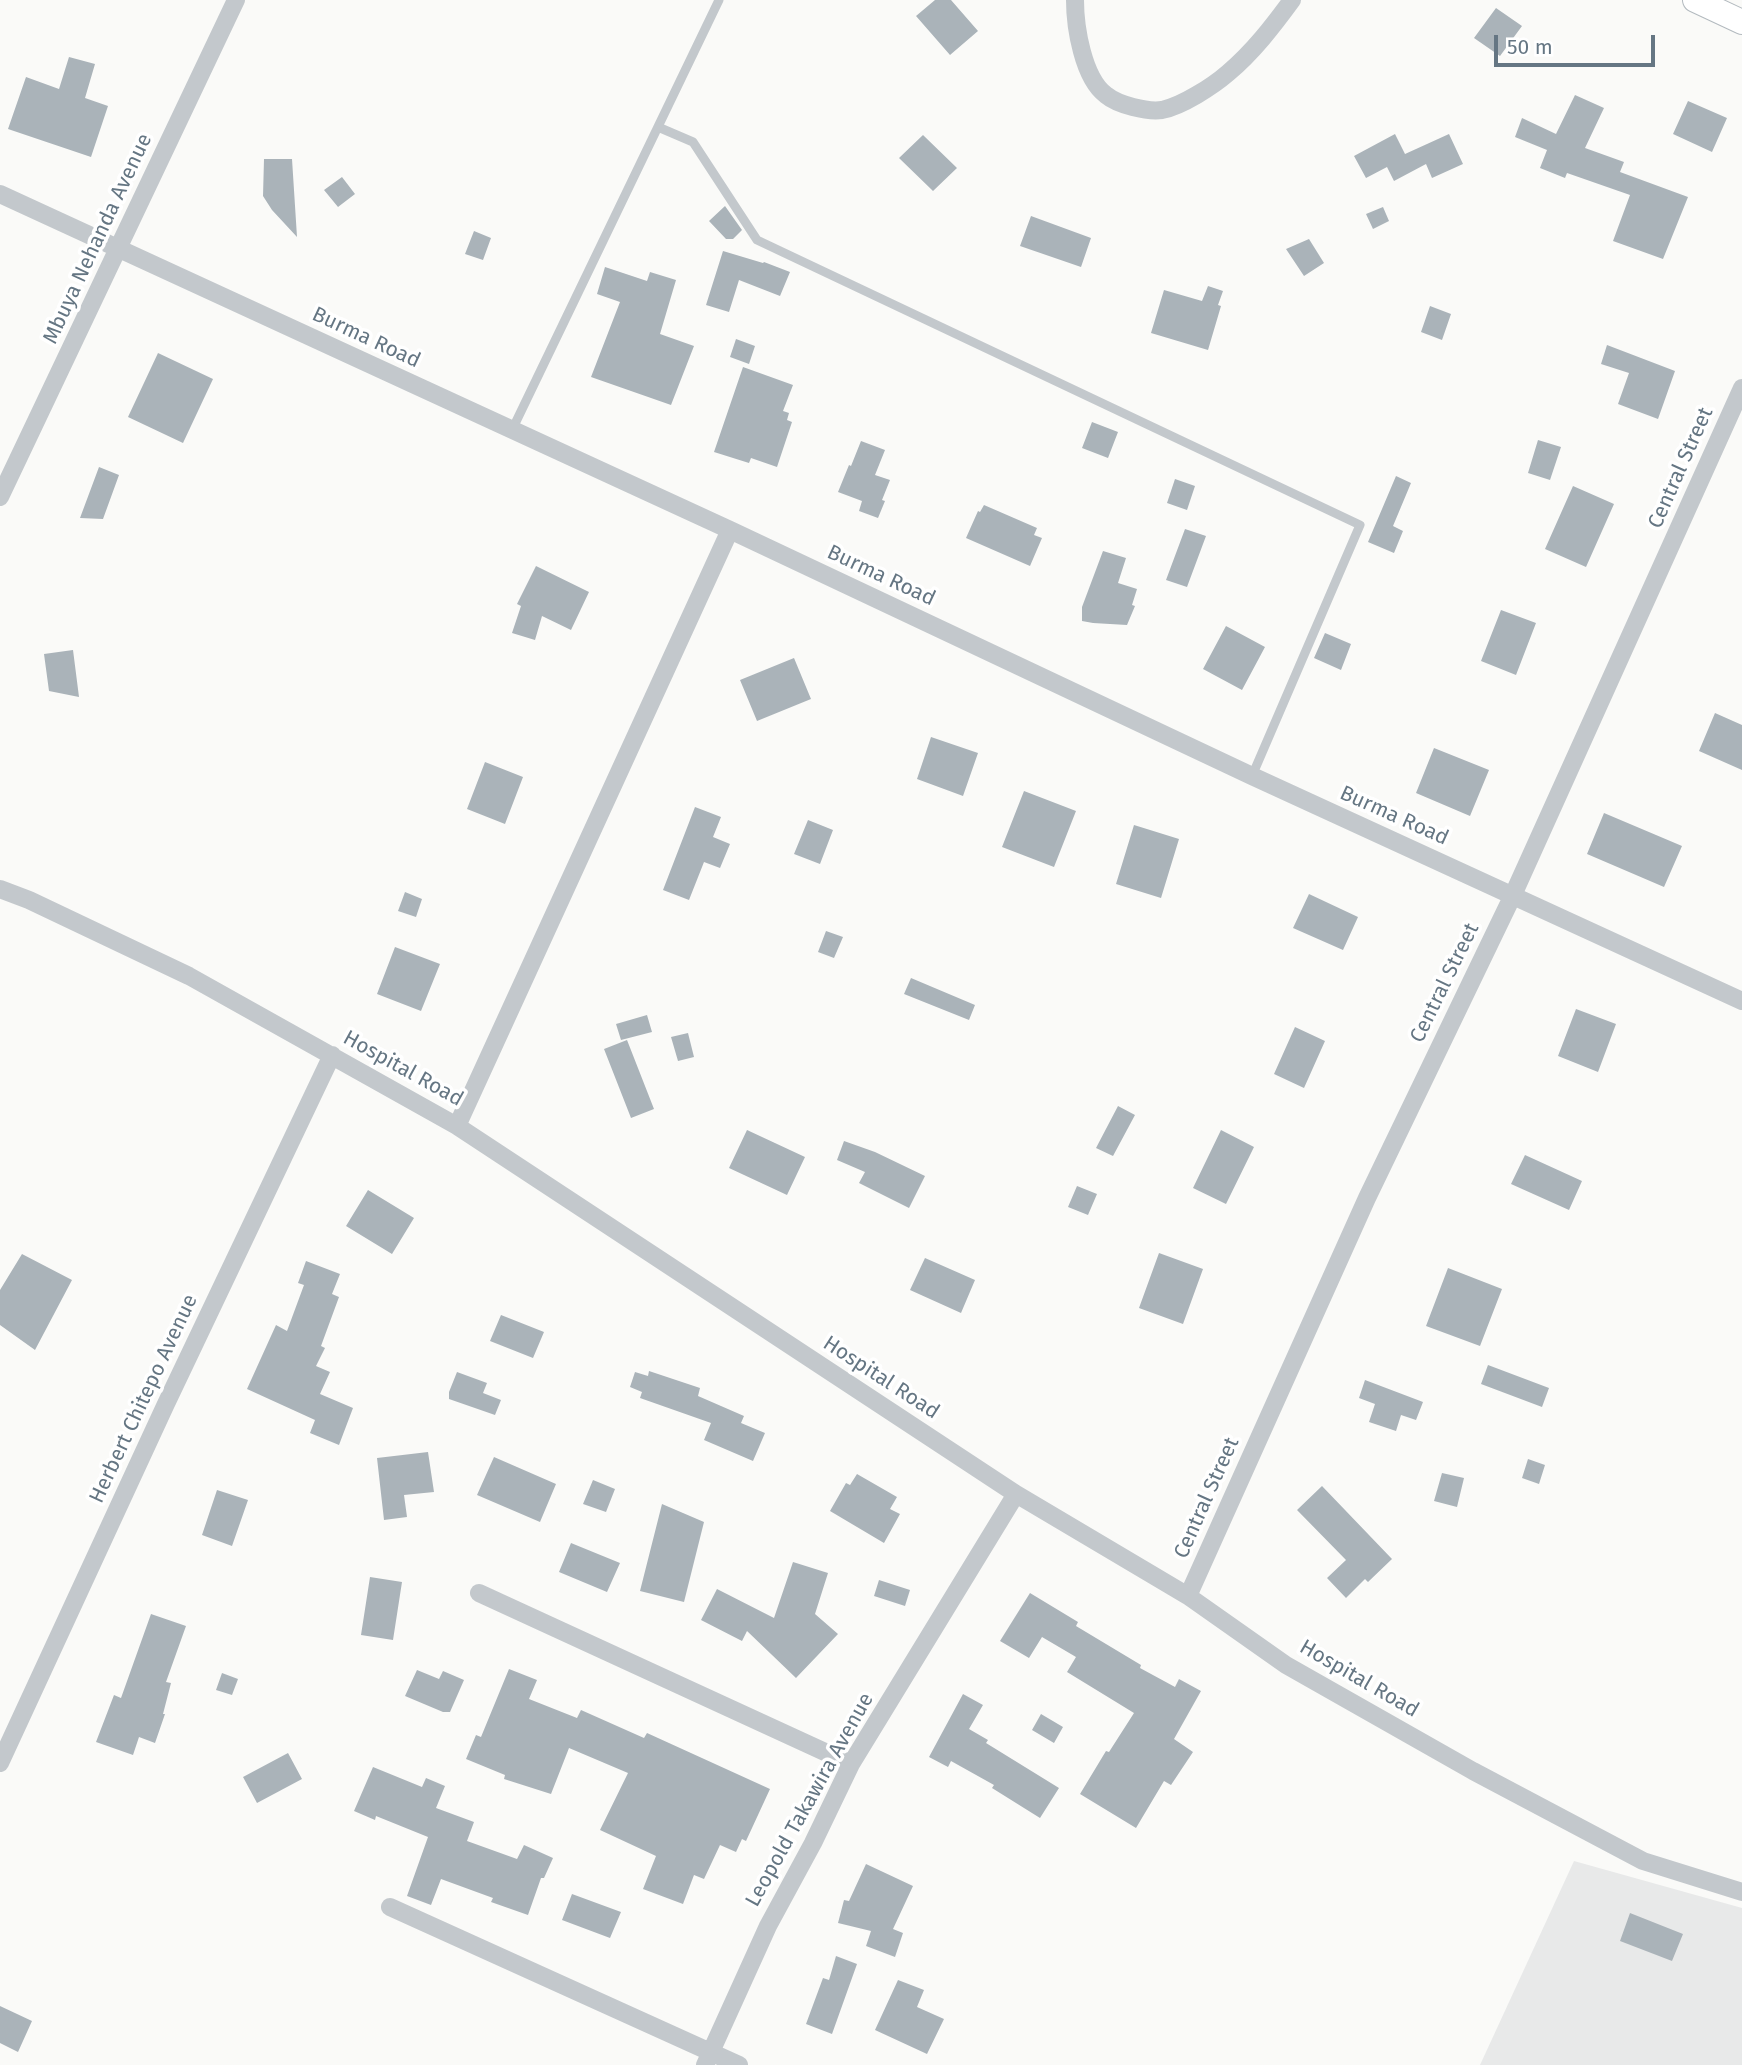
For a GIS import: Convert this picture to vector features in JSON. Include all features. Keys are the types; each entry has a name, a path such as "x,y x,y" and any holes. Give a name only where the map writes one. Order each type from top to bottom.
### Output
{"main road":[{"path":"1695,0 1742,22"}],"street":[{"name":"Mbuya Nehanda Avenue","path":"0,497 236,0"},
{"path":"1075,0 1082,54 1104,95 1125,106 1161,110 1194,97 1228,73 1267,33 1292,0"},
{"name":"Burma Road","path":"0,194 1742,1001"},
{"name":"Central Street","path":"1188,1596 1367,1198 1513,895 1742,388"},
{"path":"457,1126 730,530"},
{"name":"Hospital Road","path":"0,889 29,900 189,976 457,1126 1016,1494 1188,1596 1286,1665 1643,1861 1742,1892"},
{"name":"Herbert Chitepo Avenue","path":"0,1763 159,1418 332,1055"},
{"name":"Leopold Takawira Avenue","path":"708,2058 768,1926 813,1843 851,1764 1016,1494"},
{"path":"479,1592 851,1764"},
{"path":"390,1907 708,2058 739,2065"}],"lane":[{"path":"512,430 719,0"},
{"path":"658,127 693,142 757,240 1360,525 1252,776"}],"shaded area":[{"path":"1574,1861 1742,1908 1742,2065 1480,2065"}],"building":[{"path":"935,0 951,0 978,31 950,55 916,16"},
{"path":"1496,8 1522,26 1500,56 1474,38"},
{"path":"69,57 95,64 85,98 108,106 91,157 8,129 26,77 59,89"},
{"path":"1575,95 1604,108 1585,148 1624,162 1620,172 1688,197 1663,259 1613,241 1630,195 1567,173 1565,178 1540,168 1547,150 1515,137 1522,118 1556,134"},
{"path":"1688,101 1727,118 1712,152 1673,134"},
{"path":"1395,134 1405,154 1449,134 1463,164 1432,178 1426,164 1394,181 1387,167 1366,178 1354,156"},
{"path":"923,135 957,168 933,191 899,158"},
{"path":"264,159 292,159 297,237 263,196"},
{"path":"342,177 355,194 338,207 324,190"},
{"path":"725,206 742,230 733,239 726,239 709,221"},
{"path":"1383,207 1389,221 1373,229 1366,214"},
{"path":"1031,216 1091,238 1081,267 1020,246"},
{"path":"474,231 491,238 483,260 465,254"},
{"path":"1309,239 1324,263 1304,276 1286,249"},
{"path":"723,251 790,272 780,296 739,280 729,312 706,305"},
{"path":"605,267 647,281 650,272 676,280 660,334 694,346 671,405 591,377 620,302 597,294"},
{"path":"1208,286 1223,291 1208,350 1151,333 1164,290 1202,301"},
{"path":"1430,306 1451,314 1442,340 1421,332"},
{"path":"736,339 755,346 749,364 730,357"},
{"path":"1607,345 1675,371 1658,419 1618,404 1629,373 1601,364"},
{"path":"158,353 213,379 183,443 128,417"},
{"path":"743,367 793,385 783,411 789,413 787,420 792,422 777,467 751,458 749,463 714,452"},
{"path":"1092,422 1118,432 1108,458 1082,448"},
{"path":"1538,440 1561,447 1550,480 1528,473"},
{"path":"861,441 885,450 875,475 890,480 878,518 859,511 862,501 838,492"},
{"path":"99,467 119,475 103,519 80,518"},
{"path":"1396,476 1411,483 1393,526 1403,531 1394,553 1368,542"},
{"path":"1175,479 1195,486 1187,510 1167,503"},
{"path":"1573,486 1614,504 1586,567 1545,549"},
{"path":"984,505 1037,528 1034,535 1042,538 1030,566 966,538 978,511 980,512"},
{"path":"1185,529 1206,536 1187,587 1166,580"},
{"path":"1103,551 1126,558 1118,583 1137,589 1132,605 1135,606 1127,625 1082,621 1082,607"},
{"path":"536,566 589,592 571,630 542,616 535,640 512,633 521,606 517,604"},
{"path":"1501,610 1536,623 1516,675 1481,661"},
{"path":"1226,626 1265,647 1242,690 1203,669"},
{"path":"1325,633 1351,644 1341,670 1314,658"},
{"path":"73,650 79,697 49,691 44,654"},
{"path":"794,658 811,699 757,721 740,680"},
{"path":"1715,713 1742,725 1742,770 1699,751"},
{"path":"931,737 978,753 963,796 917,779"},
{"path":"1434,748 1489,770 1470,816 1416,793"},
{"path":"485,762 523,777 505,824 467,809"},
{"path":"1024,791 1076,811 1054,867 1002,847"},
{"path":"695,807 721,817 713,837 730,844 720,868 704,862 689,900 663,890"},
{"path":"1604,813 1682,846 1664,887 1587,854"},
{"path":"808,820 833,830 820,864 794,854"},
{"path":"1134,825 1179,839 1161,898 1116,884"},
{"path":"405,892 422,899 416,917 398,911"},
{"path":"1309,894 1358,917 1343,950 1293,928"},
{"path":"826,931 843,937 834,958 818,952"},
{"path":"395,947 440,964 421,1011 377,994"},
{"path":"911,978 975,1005 969,1020 904,994"},
{"path":"1576,1009 1616,1024 1598,1072 1558,1056"},
{"path":"647,1015 652,1032 621,1040 616,1024"},
{"path":"1295,1027 1325,1041 1304,1088 1274,1074"},
{"path":"688,1033 694,1057 678,1061 671,1037"},
{"path":"627,1040 654,1109 631,1118 604,1049"},
{"path":"1118,1106 1135,1115 1113,1156 1096,1148"},
{"path":"747,1130 805,1157 787,1195 729,1168"},
{"path":"1221,1130 1254,1147 1226,1204 1193,1188"},
{"path":"844,1141 875,1152 925,1176 909,1208 859,1183 865,1172 837,1160"},
{"path":"1525,1155 1582,1181 1569,1210 1511,1184"},
{"path":"1077,1186 1097,1194 1088,1215 1068,1207"},
{"path":"368,1190 414,1218 392,1254 346,1226"},
{"path":"1159,1253 1203,1269 1183,1324 1139,1308"},
{"path":"22,1254 72,1280 35,1350 0,1325 0,1290"},
{"path":"925,1258 975,1280 961,1313 910,1290"},
{"path":"306,1261 340,1274 332,1294 339,1297 321,1346 325,1348 316,1366 330,1372 320,1394 353,1408 339,1445 310,1433 315,1420 247,1389 276,1325 287,1331 304,1285 298,1283"},
{"path":"1448,1268 1502,1289 1480,1346 1426,1326"},
{"path":"501,1315 544,1332 533,1358 490,1341"},
{"path":"1488,1365 1549,1388 1542,1407 1481,1384"},
{"path":"649,1371 700,1388 698,1396 744,1416 741,1423 765,1433 753,1461 704,1440 711,1423 640,1398 642,1392 630,1387 635,1372 648,1376"},
{"path":"457,1372 487,1383 483,1393 501,1400 495,1415 449,1399"},
{"path":"1365,1380 1423,1402 1416,1420 1401,1415 1396,1431 1369,1422 1375,1404 1359,1398"},
{"path":"428,1452 434,1492 404,1495 407,1517 384,1520 377,1458"},
{"path":"494,1457 556,1484 540,1522 477,1495"},
{"path":"1528,1459 1545,1465 1539,1484 1522,1478"},
{"path":"1442,1473 1464,1478 1457,1507 1434,1501"},
{"path":"857,1474 897,1497 890,1509 900,1514 884,1543 830,1511 846,1483 850,1485"},
{"path":"593,1480 615,1489 606,1512 583,1504"},
{"path":"1322,1486 1392,1559 1368,1582 1365,1579 1346,1598 1327,1578 1346,1560 1297,1510"},
{"path":"217,1490 248,1500 232,1546 202,1535"},
{"path":"662,1504 704,1522 684,1602 640,1591"},
{"path":"571,1543 620,1563 607,1592 559,1572"},
{"path":"793,1562 828,1573 815,1614 838,1634 796,1678 747,1631 742,1641 701,1620 717,1589 774,1618"},
{"path":"370,1577 402,1582 393,1640 361,1635"},
{"path":"879,1580 910,1590 905,1606 874,1596"},
{"path":"1030,1593 1078,1622 1076,1626 1141,1665 1140,1668 1175,1687 1179,1679 1201,1691 1174,1739 1193,1752 1171,1785 1164,1781 1136,1828 1080,1794 1106,1751 1109,1752 1134,1713 1067,1672 1076,1657 1042,1637 1029,1658 1000,1641"},
{"path":"151,1614 186,1626 166,1682 171,1683 165,1714 155,1743 139,1737 133,1755 96,1742 114,1695 121,1698"},
{"path":"509,1669 537,1680 529,1699 577,1718 581,1710 644,1738 647,1733 770,1789 746,1841 742,1839 736,1852 720,1845 704,1879 694,1875 683,1904 643,1889 656,1856 600,1830 628,1773 569,1748 551,1794 504,1779 505,1775 466,1759 476,1735 481,1737"},
{"path":"417,1670 439,1679 443,1671 464,1680 450,1712 443,1712 405,1696"},
{"path":"222,1673 238,1679 232,1695 216,1690"},
{"path":"963,1694 983,1705 969,1729 988,1740 986,1743 1059,1788 1040,1818 992,1788 994,1785 951,1761 948,1767 929,1757"},
{"path":"1041,1714 1063,1727 1054,1743 1032,1730"},
{"path":"288,1753 302,1779 257,1803 243,1777"},
{"path":"373,1767 422,1787 426,1778 445,1786 436,1808 474,1822 467,1841 517,1859 524,1845 553,1858 544,1878 541,1878 528,1915 491,1902 493,1898 441,1879 431,1905 407,1896 428,1837 376,1816 375,1820 354,1811"},
{"path":"866,1864 913,1886 893,1929 903,1933 895,1957 866,1946 871,1931 838,1923 844,1900 849,1901"},
{"path":"572,1894 621,1912 610,1938 562,1920"},
{"path":"1630,1913 1683,1934 1672,1961 1620,1941"},
{"path":"836,1956 857,1964 832,2034 806,2024 823,1978 829,1980"},
{"path":"898,1980 924,1990 917,2007 944,2019 927,2054 875,2030"},
{"path":"0,2006 32,2021 18,2052 0,2043"}]}
